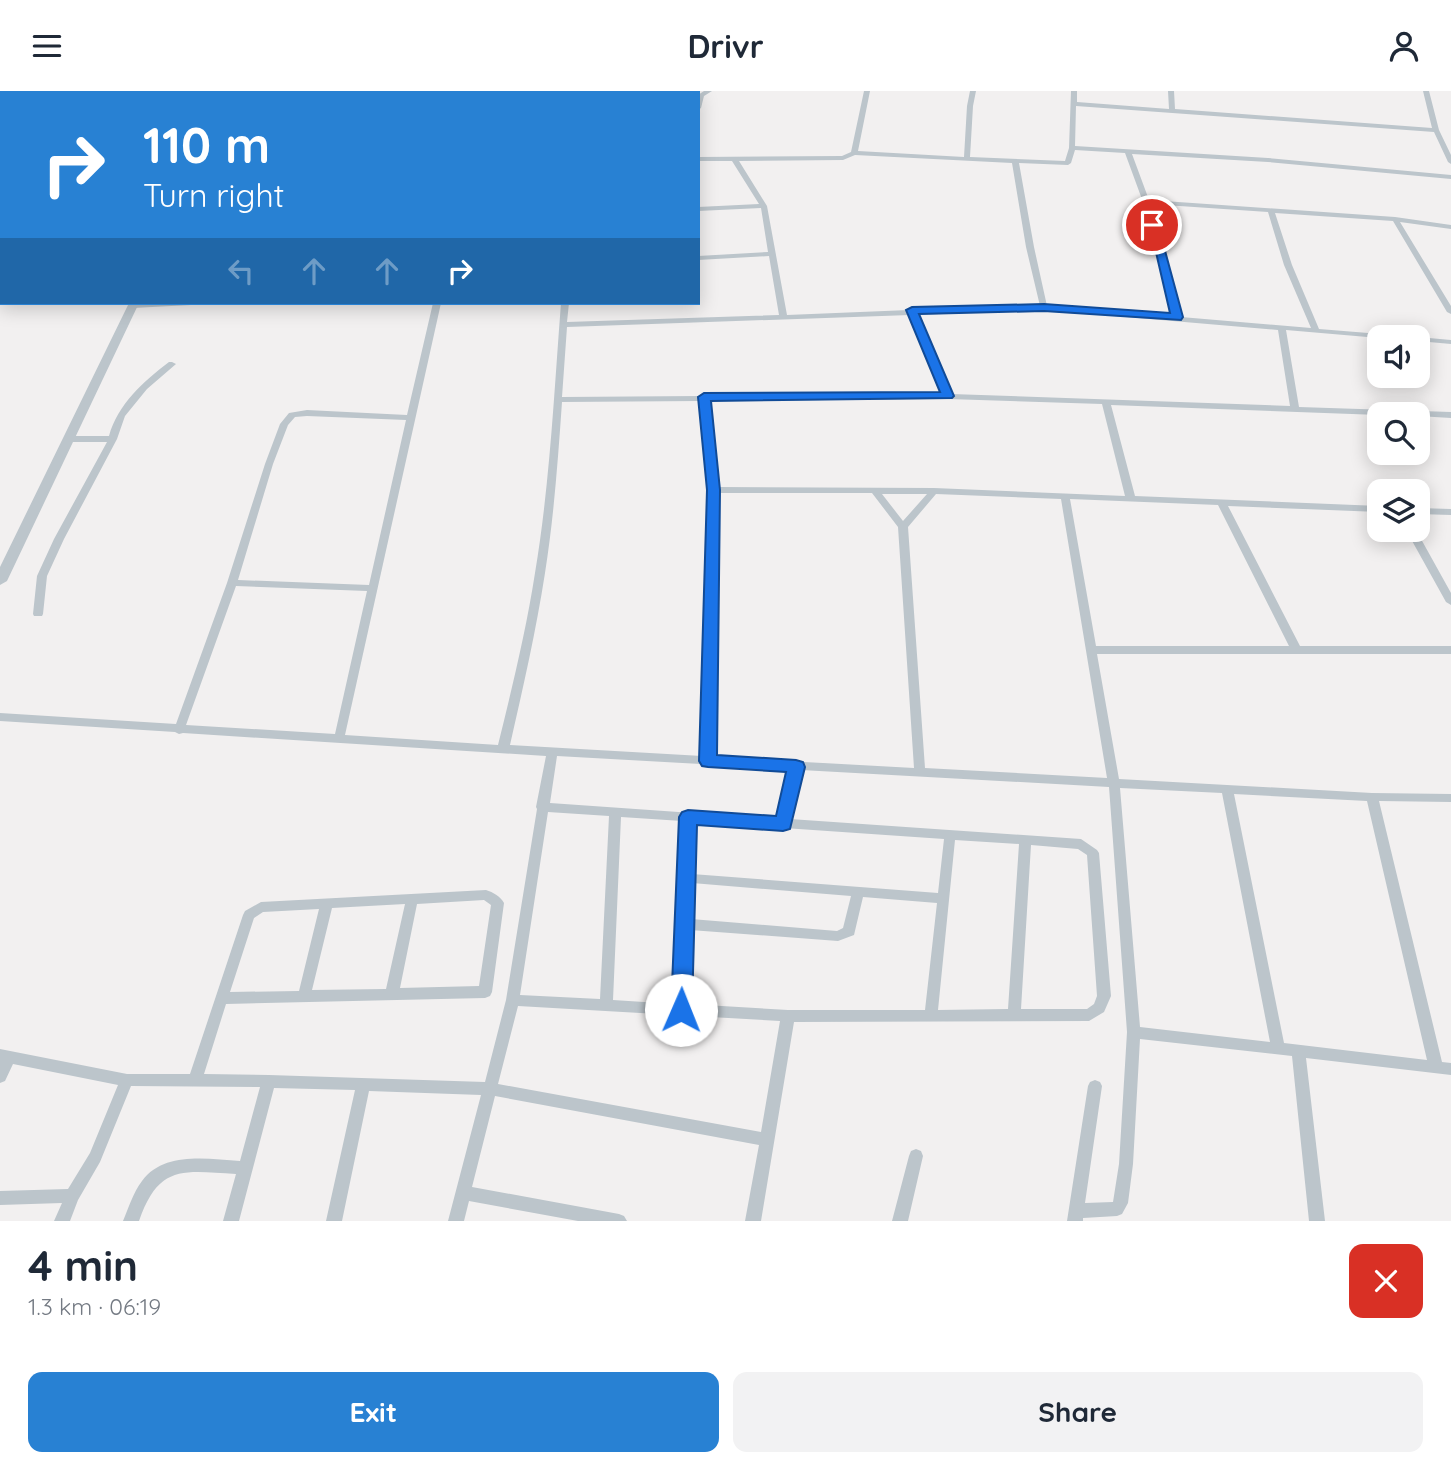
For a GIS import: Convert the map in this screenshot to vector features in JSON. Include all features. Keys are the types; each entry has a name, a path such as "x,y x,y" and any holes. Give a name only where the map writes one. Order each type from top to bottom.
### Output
{"street":[{"path":"395,91 438,91"},
{"path":"854,153 867,91"},
{"path":"967,157 973,91"},
{"path":"700,159 843,158 854,153 1068,163 1072,148 1074,91"},
{"path":"1171,91 1172,110"},
{"path":"1426,91 1436,130 1451,162"},
{"path":"1075,104 1436,130"},
{"path":"1072,148 1451,177"},
{"path":"1128,152 1146,202 1177,317"},
{"path":"735,160 764,206 783,315"},
{"path":"1016,161 1030,247 1044,308"},
{"path":"1146,202 1395,219 1451,227"},
{"path":"700,209 764,206"},
{"path":"1271,209 1288,265 1316,330"},
{"path":"1395,219 1451,312"},
{"path":"700,258 772,254"},
{"path":"0,581 134,305"},
{"path":"339,739 437,305"},
{"path":"503,749 521,672 544,547 565,305"},
{"path":"563,325 912,310 1044,308 1367,335"},
{"path":"912,310 948,396"},
{"path":"1281,327 1294,409"},
{"path":"1430,340 1451,342"},
{"path":"38,614 42,576 113,439 115,428 131,400 172,364"},
{"path":"557,400 948,396 1451,415"},
{"path":"704,397 713,490 708,761"},
{"path":"1106,402 1131,500"},
{"path":"178,730 232,583 284,424 292,415 307,413 411,418"},
{"path":"69,439 113,439"},
{"path":"713,490 934,491 1367,508"},
{"path":"903,527 934,491"},
{"path":"876,492 903,527 920,773"},
{"path":"1065,498 1114,783 1135,1033 1121,1203 1117,1209 1110,1211 1075,1216 1095,1086"},
{"path":"1222,502 1297,651"},
{"path":"1430,511 1451,512"},
{"path":"1418,542 1451,601"},
{"path":"232,583 373,588"},
{"path":"1091,650 1451,650"},
{"path":"0,717 796,767 1372,797 1451,798"},
{"path":"456,1221 513,1000 552,752"},
{"path":"783,824 796,767"},
{"path":"1227,789 1278,1049"},
{"path":"1372,797 1436,1067"},
{"path":"513,1000 606,1003 788,1016 1089,1015 1099,1008 1104,996 1093,853 1080,844 542,807"},
{"path":"606,1003 615,811"},
{"path":"681,1010 688,817"},
{"path":"931,1015 950,835"},
{"path":"1014,1015 1026,839"},
{"path":"686,878 943,898"},
{"path":"683,924 838,936 849,931 858,891"},
{"path":"195,1079 248,915 254,910 261,907 486,895 498,903 485,992 222,998"},
{"path":"392,993 412,900"},
{"path":"304,995 327,904"},
{"path":"753,1221 788,1016"},
{"path":"1135,1033 1451,1069"},
{"path":"1298,1052 1317,1221"},
{"path":"0,1077 4,1056 127,1080 269,1080 491,1089 768,1140"},
{"path":"62,1221 72,1196 95,1157 127,1080"},
{"path":"231,1221 269,1080"},
{"path":"334,1221 363,1084"},
{"path":"901,1221 916,1156"},
{"path":"131,1221 138,1196 148,1182 166,1170 185,1164 246,1168"},
{"path":"464,1193 620,1221"},
{"path":"0,1198 72,1196"}],"route":[{"path":"681,1010 688,817 783,824 796,767 708,761 713,490 704,397 948,396 912,310 1044,308 1177,317 1152,225"}]}
